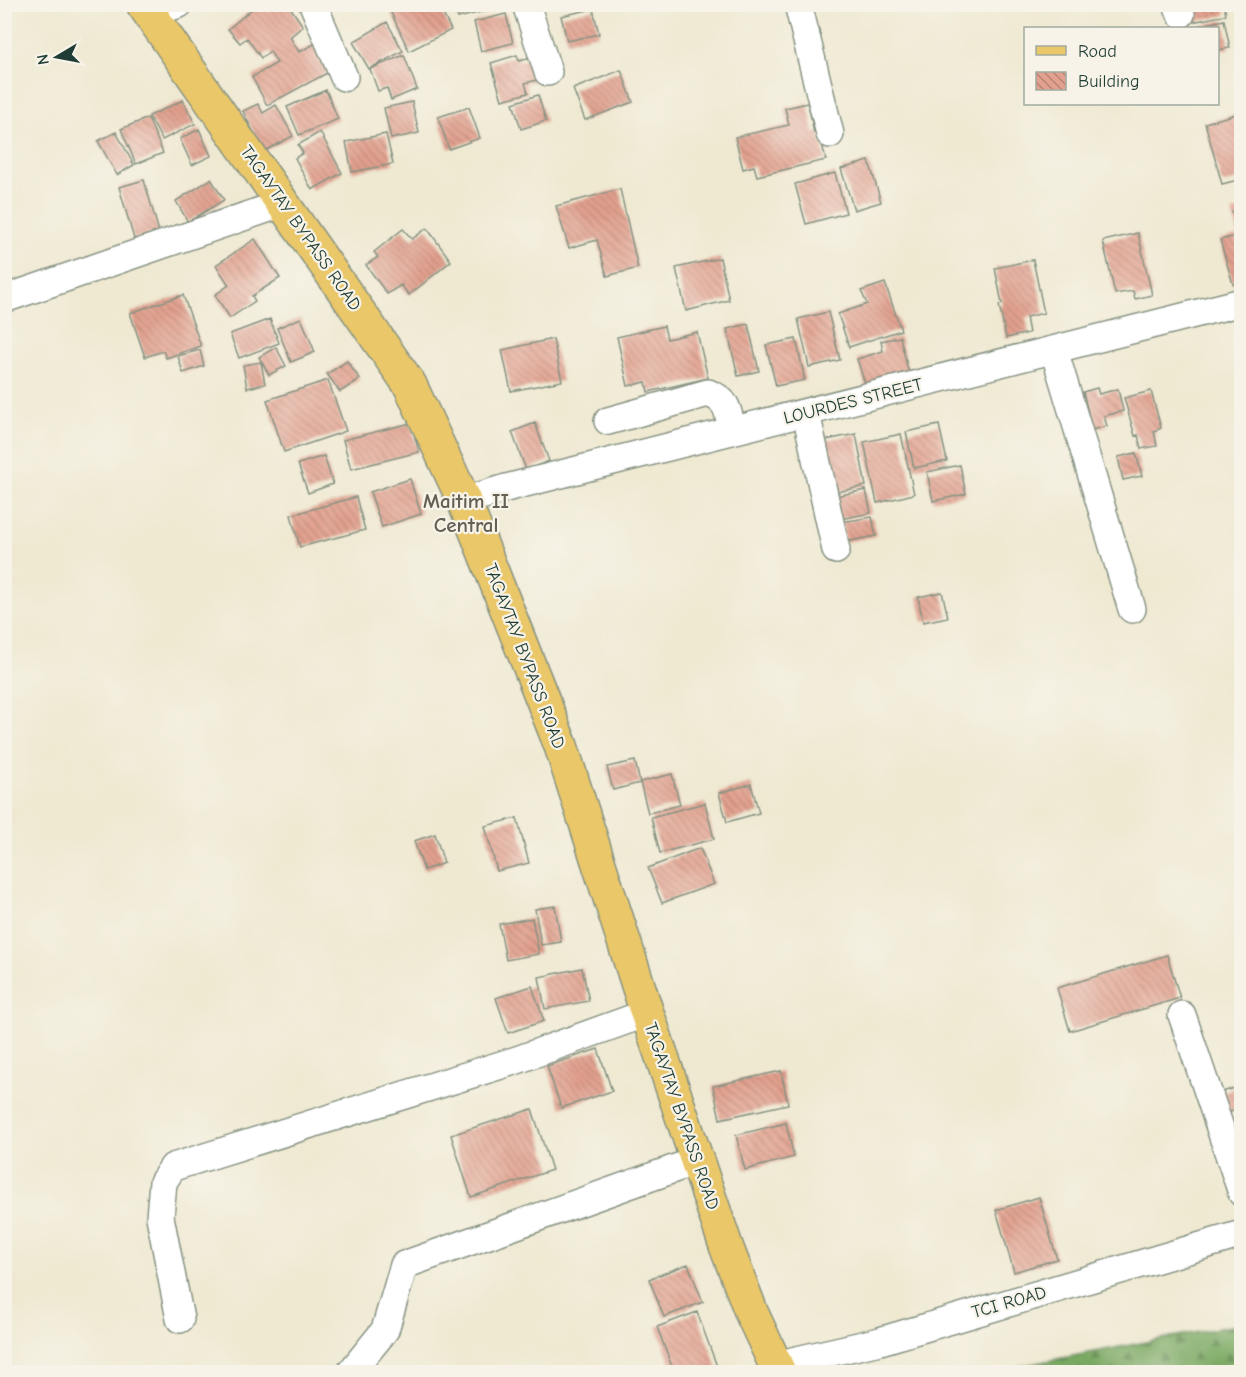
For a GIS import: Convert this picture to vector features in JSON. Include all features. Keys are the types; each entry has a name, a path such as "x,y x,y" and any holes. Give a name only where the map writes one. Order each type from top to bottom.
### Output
{"main road":[{"name":"TAGAYTAY BYPASS ROAD","path":"157,8 284,203 410,385 464,501 561,746 696,1161 744,1295 776,1370"}],"street":[{"path":"313,4 344,77"},
{"path":"526,4 548,72"},
{"path":"798,4 830,134"},
{"path":"4,299 284,203"},
{"name":"LOURDES STREET","path":"464,501 732,430 1242,302"},
{"path":"1054,350 1132,609"},
{"path":"608,421 708,393 719,397 728,408 732,430"},
{"path":"806,413 836,550"},
{"path":"180,1319 160,1217 163,1182 173,1167 517,1060 647,1013"},
{"path":"1182,1015 1242,1193"},
{"path":"351,1372 385,1330 404,1264 696,1161"},
{"name":"TCI ROAD","path":"776,1370 1242,1234"}],"green space":[{"path":"1241,1324 1241,1372 1022,1372 1020,1366"}],"building":[{"path":"258,4 288,4 303,26 290,37 299,52 318,42 333,70 267,105 252,77 277,63 270,51 261,58 247,38 240,43 228,29"},
{"path":"387,4 438,4 451,30 409,51"},
{"path":"455,4 488,4 489,10 458,18"},
{"path":"1188,4 1224,4 1226,15 1192,22"},
{"path":"593,9 599,34 567,41 561,16"},
{"path":"506,14 513,43 481,51 474,22"},
{"path":"1224,20 1230,48 1219,50 1219,27 1193,27"},
{"path":"387,22 403,51 369,69 353,42"},
{"path":"404,55 417,89 391,100 387,88 378,91 370,69"},
{"path":"517,55 519,61 531,58 537,80 525,83 528,93 502,100 491,63"},
{"path":"621,70 633,102 585,120 573,89"},
{"path":"326,90 338,119 299,135 287,107"},
{"path":"538,95 546,121 521,129 513,103"},
{"path":"183,100 195,124 162,140 149,116"},
{"path":"412,102 419,133 391,139 384,108"},
{"path":"808,103 814,133 819,132 826,160 757,176 754,166 743,169 735,137 789,125 785,108"},
{"path":"258,104 263,113 276,105 293,136 263,152 243,111"},
{"path":"469,107 480,138 449,149 438,117"},
{"path":"1236,114 1242,136 1242,179 1222,184 1205,123"},
{"path":"148,118 163,153 136,164 121,129"},
{"path":"199,129 211,156 192,165 180,139"},
{"path":"116,132 134,165 117,175 98,141"},
{"path":"320,132 342,173 312,190 295,158 303,153 298,145"},
{"path":"386,134 393,164 352,172 346,142"},
{"path":"869,161 881,202 854,210 841,169"},
{"path":"835,173 846,213 806,224 795,184"},
{"path":"211,179 224,200 188,222 176,201"},
{"path":"144,180 159,232 134,239 119,187"},
{"path":"620,189 638,268 607,276 597,240 569,248 556,206"},
{"path":"1242,209 1242,242 1241,242 1232,212"},
{"path":"427,228 451,261 409,295 401,285 387,294 366,265 378,257 374,252 403,229 412,239"},
{"path":"1138,233 1152,295 1135,299 1133,291 1115,294 1103,241"},
{"path":"1236,236 1242,255 1242,282 1233,284 1220,240"},
{"path":"255,239 280,278 252,296 255,301 230,318 215,295 229,285 216,265"},
{"path":"720,258 729,300 686,311 676,268"},
{"path":"1033,260 1044,313 1026,317 1029,333 1006,338 995,268"},
{"path":"885,283 901,330 849,347 838,314 867,304 861,291"},
{"path":"183,295 201,346 166,358 163,351 145,357 130,313"},
{"path":"828,312 840,360 809,367 798,319"},
{"path":"301,318 315,352 291,362 277,328"},
{"path":"270,319 279,343 239,358 230,334"},
{"path":"748,324 759,371 738,376 727,329"},
{"path":"664,326 667,339 697,332 708,378 648,392 646,382 628,386 617,337"},
{"path":"900,337 909,374 866,387 857,359 883,351 881,341"},
{"path":"553,339 562,381 511,391 502,350"},
{"path":"796,339 805,380 776,386 766,345"},
{"path":"276,347 286,366 269,375 259,357"},
{"path":"200,350 204,366 183,373 178,356"},
{"path":"347,361 360,379 340,392 327,374"},
{"path":"261,362 265,384 247,388 243,365"},
{"path":"328,380 346,431 284,452 267,400"},
{"path":"1097,388 1099,394 1118,389 1123,411 1104,416 1107,426 1092,430 1083,392"},
{"path":"1151,391 1161,428 1154,431 1157,446 1141,449 1124,398"},
{"path":"411,423 419,452 351,469 343,440"},
{"path":"535,423 549,461 526,470 512,432"},
{"path":"939,425 947,461 914,468 906,432"},
{"path":"856,434 866,486 827,494 816,442"},
{"path":"901,434 914,494 877,503 864,442"},
{"path":"1136,453 1142,476 1123,480 1118,457"},
{"path":"324,456 333,484 308,493 298,464"},
{"path":"960,465 966,494 933,501 927,472"},
{"path":"410,479 421,514 382,527 370,492"},
{"path":"866,490 871,513 835,520 830,497"},
{"path":"356,497 365,530 300,547 291,515"},
{"path":"872,517 876,536 845,542 841,522"},
{"path":"942,592 948,617 923,622 918,597"},
{"path":"635,761 640,783 613,790 607,767"},
{"path":"672,774 680,805 648,813 640,782"},
{"path":"751,784 759,813 727,822 719,793"},
{"path":"705,803 714,839 660,853 651,817"},
{"path":"517,818 529,863 497,871 485,826"},
{"path":"435,834 444,863 424,870 414,841"},
{"path":"700,848 714,884 662,903 648,868"},
{"path":"555,906 561,942 541,945 535,909"},
{"path":"532,918 539,954 506,960 499,924"},
{"path":"1167,955 1180,998 1070,1031 1057,988"},
{"path":"582,968 589,1001 545,1009 539,977"},
{"path":"532,986 544,1021 508,1033 496,998"},
{"path":"598,1049 612,1091 561,1108 547,1066"},
{"path":"781,1071 788,1104 720,1119 713,1086"},
{"path":"1242,1086 1242,1108 1221,1115 1215,1094"},
{"path":"532,1109 552,1170 471,1197 451,1135"},
{"path":"786,1123 794,1157 745,1170 736,1135"},
{"path":"1039,1197 1057,1259 1014,1272 996,1210"},
{"path":"688,1264 703,1302 664,1317 649,1279"},
{"path":"697,1312 719,1372 674,1372 657,1327"}],"district":[{"name":"Maitim II Central","path":"466,513"}]}
